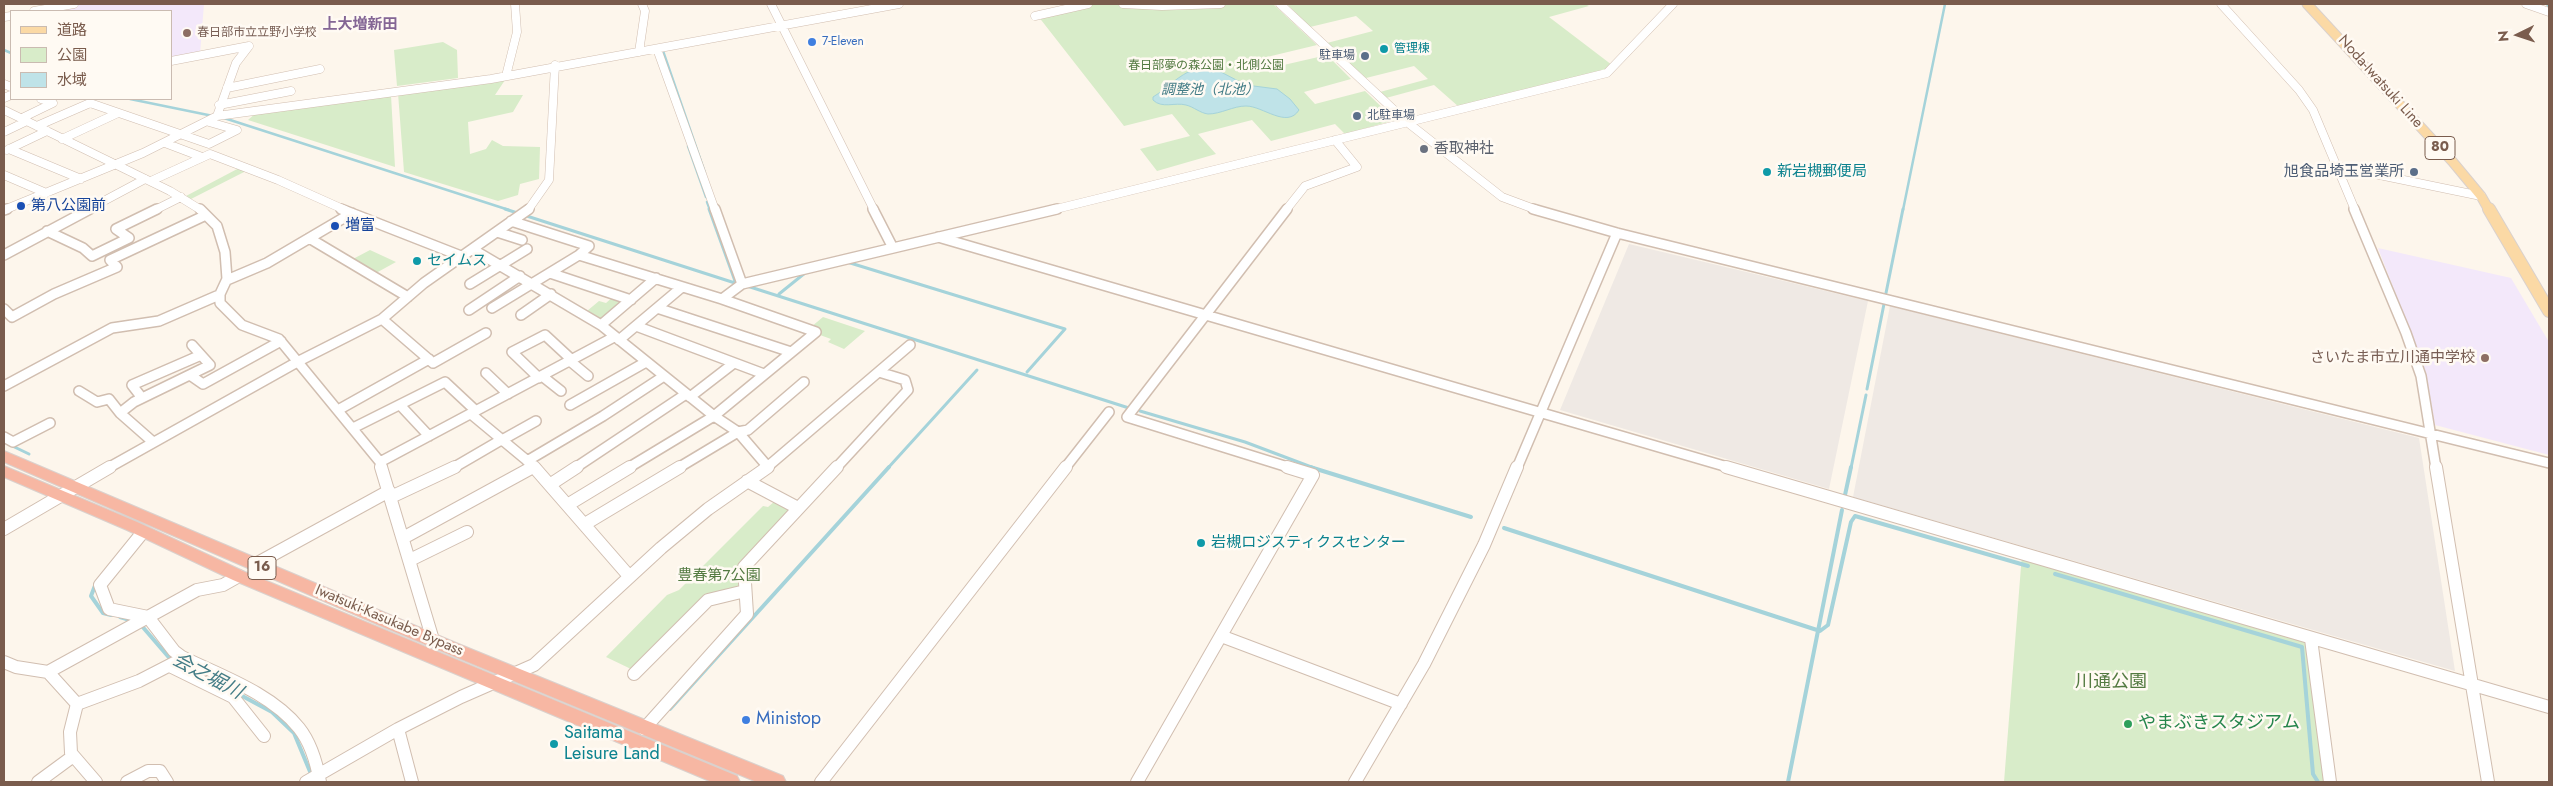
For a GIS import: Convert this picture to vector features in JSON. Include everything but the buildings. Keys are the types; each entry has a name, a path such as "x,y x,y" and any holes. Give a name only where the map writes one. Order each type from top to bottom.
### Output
{"highway":[{"name":"Iwatsuki-Kasukabe Bypass","path":"4,456 77,485 254,565 644,729 776,782"},
{"name":"Iwatsuki-Kasukabe Bypass","path":"4,471 238,576 494,682 710,779 731,782"}],"main road":[{"name":"Noda-Iwatsuki Line","path":"2308,4 2481,196 2549,311"}],"street":[{"path":"40,10 74,4"},
{"path":"506,76 517,32 515,4"},
{"path":"639,52 645,11 642,4"},
{"path":"771,4 893,248"},
{"path":"4,210 164,143 209,122 217,116 506,76 899,4"},
{"path":"1035,16 1088,4"},
{"path":"1123,4 1162,6 1221,4"},
{"path":"1280,4 1407,122 1502,197 1527,208 1617,233 2549,463"},
{"path":"722,298 742,284 1607,73 1673,4"},
{"path":"2221,4 2303,95 2313,110 2370,244 2417,362 2431,434 2488,782"},
{"path":"2526,4 2549,12"},
{"path":"172,61 249,46 236,63 217,116"},
{"path":"657,48 742,284"},
{"path":"4,528 299,361 382,319 461,256 529,209 548,180 555,66"},
{"path":"227,88 320,70"},
{"path":"219,106 292,91"},
{"path":"4,132 53,103 44,100"},
{"path":"37,126 90,103 209,144 237,130 209,122"},
{"path":"6,112 148,180 181,197 206,215 218,228 227,280"},
{"path":"62,139 118,113"},
{"path":"6,150 47,131"},
{"path":"1137,782 1313,475 1127,418 1305,186 1357,166 1335,140"},
{"path":"164,143 202,157"},
{"path":"6,150 81,179"},
{"path":"4,255 148,180 210,154 248,167 328,204 461,256"},
{"path":"2336,166 2481,196"},
{"path":"4,175 46,193"},
{"path":"47,231 83,248 92,256 129,238 116,229 181,197"},
{"path":"352,213 267,262 227,280 219,295 220,303 242,325 281,341 380,462 433,640"},
{"path":"4,309 12,317 54,294 117,267 110,260 206,215"},
{"path":"492,308 579,255 589,246 511,221"},
{"path":"496,232 522,240"},
{"path":"1355,782 1401,704 1484,545 1617,233"},
{"path":"938,237 2549,707"},
{"path":"309,238 408,297"},
{"path":"472,249 533,283 601,325 714,416 738,432 768,466"},
{"path":"470,284 527,249"},
{"path":"569,504 714,416 816,332 722,298 579,255"},
{"path":"550,273 631,300"},
{"path":"469,310 520,276"},
{"path":"601,325 656,278"},
{"path":"380,462 616,338 636,326 682,287"},
{"path":"521,315 551,294"},
{"path":"4,386 112,328 159,322 219,295"},
{"path":"657,308 791,352"},
{"path":"382,319 433,363 486,333"},
{"path":"636,326 764,374"},
{"path":"560,391 512,352 545,335 588,376"},
{"path":"190,375 203,384 281,341"},
{"path":"120,413 142,398 210,365 192,345"},
{"path":"306,782 320,778 398,729 494,682 534,665 629,576 708,509 768,466 910,345"},
{"path":"142,398 132,385 201,355"},
{"path":"338,410 429,358"},
{"path":"570,405 646,362"},
{"path":"551,484 734,363"},
{"path":"644,729 673,691 747,614 744,567 908,390 905,380 879,372"},
{"path":"486,373 508,394"},
{"path":"403,538 530,463 664,376"},
{"path":"353,428 445,382 501,440 530,463 551,484 585,524 604,551 629,576"},
{"path":"585,524 738,432 748,430 804,382"},
{"path":"79,391 97,402 110,399 120,413 153,442"},
{"path":"400,404 429,436"},
{"path":"821,782 1109,412"},
{"path":"254,565 390,494 445,473 536,421"},
{"path":"4,437 13,442 50,423"},
{"path":"747,481 798,508"},
{"path":"143,532 100,585 109,609 141,621 182,657 251,692 275,707 300,729 320,778"},
{"path":"410,560 467,532"},
{"path":"4,662 16,667 48,672 198,590 223,585 238,576"},
{"path":"634,674 699,606 708,600 741,592"},
{"path":"1221,636 1401,704"},
{"path":"2311,639 2330,782"},
{"path":"77,704 104,692 128,686 170,666 182,657"},
{"path":"170,666 233,697 264,736"},
{"path":"48,672 77,704"},
{"path":"237,702 251,692"},
{"path":"77,704 69,734 72,757 92,775 96,782"},
{"path":"398,729 412,782"},
{"path":"38,782 72,757"},
{"path":"127,782 148,771 160,770 167,782"}],"shaded area":[{"name":"春日部市立立野小学校","path":"82,4 204,4 200,54 172,60 172,10 47,10"},
{"path":"1629,244 1868,301 1829,489 1560,410"},
{"name":"さいたま市立川通中学校","path":"2378,248 2511,278 2549,342 2549,455 2435,425 2426,373"},
{"path":"1890,306 2419,438 2455,671 1853,497"}],"green space":[{"name":"春日部夢の森公園・北側公園","path":"1091,4 1162,6 1273,4 1317,45 1267,57 1275,67 1327,55 1351,79 1304,92 1315,104 1365,91 1395,120 1345,134 1335,124 1271,141 1252,120 1198,134 1216,154 1157,171 1140,149 1190,136 1172,114 1124,126 1038,16"},
{"path":"1287,4 1585,4 1589,6 1549,17 1612,65 1605,71 1459,107 1434,85 1386,98 1380,92 1428,79 1414,66 1366,78 1327,43 1373,31 1356,16 1310,27"},
{"path":"443,42 457,50 458,78 397,86 394,50"},
{"path":"505,80 495,95 523,95 513,112 468,122 470,154 486,149 492,140 503,146 540,147 539,179 520,184 518,195 498,201 404,172 398,93"},
{"path":"391,95 395,167 248,120 257,112"},
{"path":"241,167 248,170 191,199 186,196"},
{"path":"370,250 396,262 376,273 353,259"},
{"path":"614,296 626,301 603,320 587,311 599,301 606,303"},
{"path":"823,317 865,331 844,349 828,342 831,339 820,335 821,331 811,327"},
{"name":"豊春第7公園","path":"775,501 788,506 790,511 738,567 738,590 707,598 631,669 606,657 667,595 679,590 763,506 768,507"},
{"name":"川通公園","path":"2022,554 2311,639 2330,782 2004,782"}],"water":[{"name":"調整池（北池）","path":"1195,69 1217,70 1246,85 1277,89 1290,99 1299,110 1294,115 1288,117 1281,117 1246,106 1208,114 1186,105 1164,105 1153,100 1153,97 1178,78"}],"waterway":[{"path":"1903,210 1945,4"},
{"path":"4,50 10,53"},
{"path":"663,51 705,173"},
{"path":"135,100 213,116"},
{"path":"224,118 509,210"},
{"path":"688,146 706,197"},
{"path":"707,202 710,210"},
{"path":"505,209 735,283"},
{"path":"709,209 735,281"},
{"path":"1886,293 1903,209"},
{"path":"847,262 1065,329 1027,372"},
{"path":"779,294 805,273"},
{"path":"747,286 1132,409"},
{"path":"1867,389 1884,304"},
{"path":"888,468 977,370"},
{"path":"1851,468 1866,395"},
{"path":"1140,411 1245,442 1314,468"},
{"name":"会之堀川","path":"4,442 29,454"},
{"path":"670,709 889,467"},
{"path":"1310,467 1471,517"},
{"path":"1845,495 1851,467"},
{"path":"1818,630 1842,510"},
{"path":"1818,630 1828,625 1851,522 1855,516 2028,566"},
{"path":"1504,528 1818,630"},
{"path":"2055,574 2302,647 2313,774 2318,782"},
{"name":"会之堀川","path":"96,583 91,596 103,613 111,615"},
{"name":"会之堀川","path":"120,617 133,621"},
{"name":"会之堀川","path":"141,625 172,661"},
{"path":"1788,782 1818,630"},
{"name":"会之堀川","path":"218,683 272,712 294,733 311,774"}],"place":[{"name":"春日部市立立野小学校","path":"187,33"},
{"name":"7-Eleven","path":"812,42"},
{"name":"管理棟","path":"1384,49"},
{"name":"駐車場","path":"1365,56"},
{"name":"北駐車場","path":"1357,116"},
{"name":"香取神社","path":"1424,149"},
{"name":"新岩槻郵便局","path":"1767,172"},
{"name":"旭食品埼玉営業所","path":"2414,172"},
{"name":"第八公園前","path":"21,206"},
{"name":"増富","path":"335,226"},
{"name":"セイムス","path":"417,261"},
{"name":"さいたま市立川通中学校","path":"2485,358"},
{"name":"岩槻ロジスティクスセンター","path":"1201,543"},
{"name":"Ministop","path":"746,720"},
{"name":"やまぶきスタジアム","path":"2128,724"},
{"name":"Saitama Leisure Land","path":"554,744"}],"district":[{"name":"上大増新田","path":"360,25"}]}
